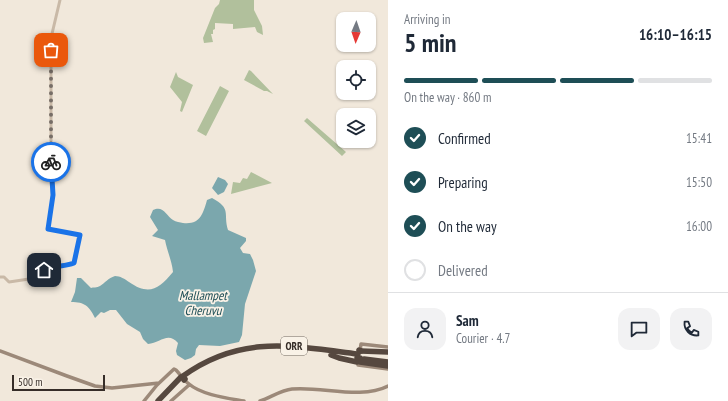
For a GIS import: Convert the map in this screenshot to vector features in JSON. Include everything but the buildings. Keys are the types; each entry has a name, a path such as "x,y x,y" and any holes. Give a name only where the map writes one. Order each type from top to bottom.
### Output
{"highway":[{"name":"ORR","path":"158,401 184,380 202,368 223,356 230,354 271,349 331,353"},
{"path":"331,353 342,350 388,368"},
{"path":"359,357 388,352"},
{"path":"331,353 339,358 388,358"},
{"path":"359,357 388,362"},
{"name":"ORR","path":"162,401 184,380"}],"main road":[{"path":"359,357 360,344 388,347"},
{"path":"0,351 85,384 101,388 115,390 158,384"},
{"path":"144,401 158,384 174,369 184,380 209,394 244,401"},
{"path":"171,401 184,380"},
{"path":"260,401 290,389 360,392 388,387"}],"street":[{"path":"0,277 4,277 10,282 25,280 36,277 52,266 62,266 75,262 80,235 48,229 53,195 51,142 51,40 60,0"}],"green space":[{"path":"220,0 254,0 254,10 262,26 263,35 257,32 255,27 233,29 233,24 215,23 215,29 213,30 213,34 211,34 213,42 204,43 203,38 215,8 219,4"},
{"path":"249,70 273,94 264,91 244,80"},
{"path":"176,72 178,77 193,85 182,112 180,111 182,102 170,87"},
{"path":"220,86 229,91 206,136 197,131"},
{"path":"307,118 336,143 336,148 341,148 346,152 342,156 304,121"},
{"path":"251,172 272,183 231,194 233,182 240,183 243,178 247,179"}],"water":[{"path":"218,177 225,180 228,184 224,192 218,195 212,188"},
{"name":"Mallampet Cheruvu","path":"212,198 225,208 228,230 246,238 246,241 240,248 243,253 250,254 256,271 245,304 242,335 239,342 220,346 199,345 196,349 195,355 185,360 177,355 176,351 178,343 174,340 167,338 148,344 143,339 140,332 127,324 116,310 110,310 104,313 101,312 95,318 91,310 83,304 71,302 75,292 77,278 81,278 91,288 99,287 115,276 122,278 142,289 153,289 163,283 173,272 172,264 165,240 152,236 158,230 150,217 153,210 159,209 164,211 174,221 189,223 200,218 207,200"}],"way so far":[{"path":"51,50 51,162"}],"route":[{"path":"44,270 52,266 62,266 74,263 80,235 48,229 53,195 51,162"}]}
